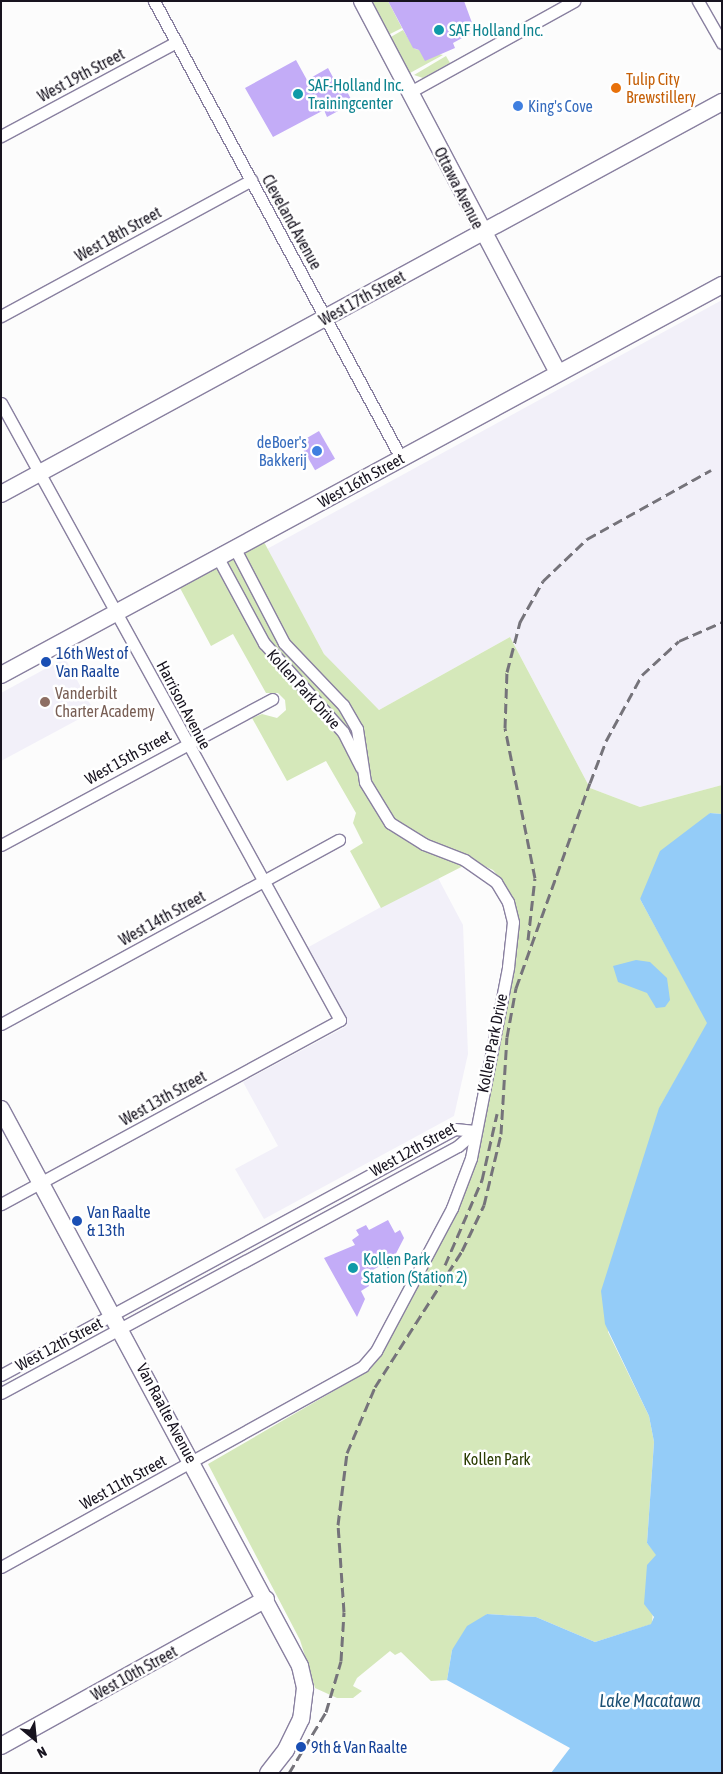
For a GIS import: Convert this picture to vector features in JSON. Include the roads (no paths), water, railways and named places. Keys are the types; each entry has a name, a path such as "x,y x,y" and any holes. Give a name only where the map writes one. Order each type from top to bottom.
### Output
{"street":[{"name":"Cleveland Avenue","path":"154,1 401,458"},
{"name":"Ottawa Avenue","path":"362,1 481,232 558,373"},
{"path":"410,92 574,1"},
{"path":"698,1 722,43"},
{"name":"West 19th Street","path":"1,136 176,42"},
{"name":"West 17th Street","path":"1,494 722,102"},
{"name":"West 18th Street","path":"1,316 251,180"},
{"name":"West 16th Street","path":"1,675 722,285"},
{"name":"Harrison Avenue","path":"1,403 262,882 340,1020"},
{"name":"Kollen Park Drive","path":"235,549 284,643 343,706 357,729 361,767"},
{"name":"Kollen Park Drive","path":"218,558 264,643 343,732 361,767 375,802 390,823 424,844 465,860 496,882 508,902 513,922 508,967 466,1174 452,1208 376,1351 363,1366"},
{"name":"West 15th Street","path":"1,845 272,699"},
{"name":"West 14th Street","path":"1,1024 339,840"},
{"name":"West 13th Street","path":"1,1204 340,1020"},
{"name":"Van Raalte Avenue","path":"1,1109 114,1313 300,1666 305,1688 298,1725 268,1773"},
{"name":"West 12th Street","path":"1,1375 455,1129 475,1131"},
{"name":"West 12th Street","path":"1,1393 458,1146 475,1131"},
{"name":"West 11th Street","path":"1,1567 363,1366"},
{"name":"West 10th Street","path":"1,1746 266,1599"}],"water":[{"name":"Lake Macatawa","path":"710,813 722,814 722,1773 551,1773 570,1748 447,1680 452,1650 467,1626 487,1614 536,1617 595,1642 651,1624 654,1617 644,1604 647,1565 656,1555 647,1543 654,1442 649,1416 605,1324 601,1291 659,1108 707,1023 640,899 660,851"},
{"path":"636,960 650,962 667,978 670,1000 665,1007 656,1008 647,993 618,982 613,966"}],"railway":[{"path":"528,940 535,878 505,728 507,672 520,622 543,581 587,539 711,470"},
{"path":"289,1773 326,1712 341,1661 344,1612 338,1525 347,1453 375,1387 462,1251 484,1205 501,1134 507,1037 516,988 590,783 606,741 642,675 679,641 722,622"},
{"path":"445,1265 482,1180 497,1114"}],"place":[{"name":"SAF Holland Inc.","path":"439,30"},
{"name":"Tulip City Brewstillery","path":"616,88"},
{"name":"SAF-Holland Inc. Trainingcenter","path":"298,94"},
{"name":"King's Cove","path":"518,106"},
{"name":"deBoer's Bakkerij","path":"317,451"},
{"name":"16th West of Van Raalte","path":"46,662"},
{"name":"Vanderbilt Charter Academy","path":"45,702"},
{"name":"Van Raalte & 13th","path":"77,1221"},
{"name":"Kollen Park Station (Station 2)","path":"353,1268"},
{"name":"9th & Van Raalte","path":"301,1747"}],"park label":[{"name":"Kollen Park","path":"497,1459"}]}
